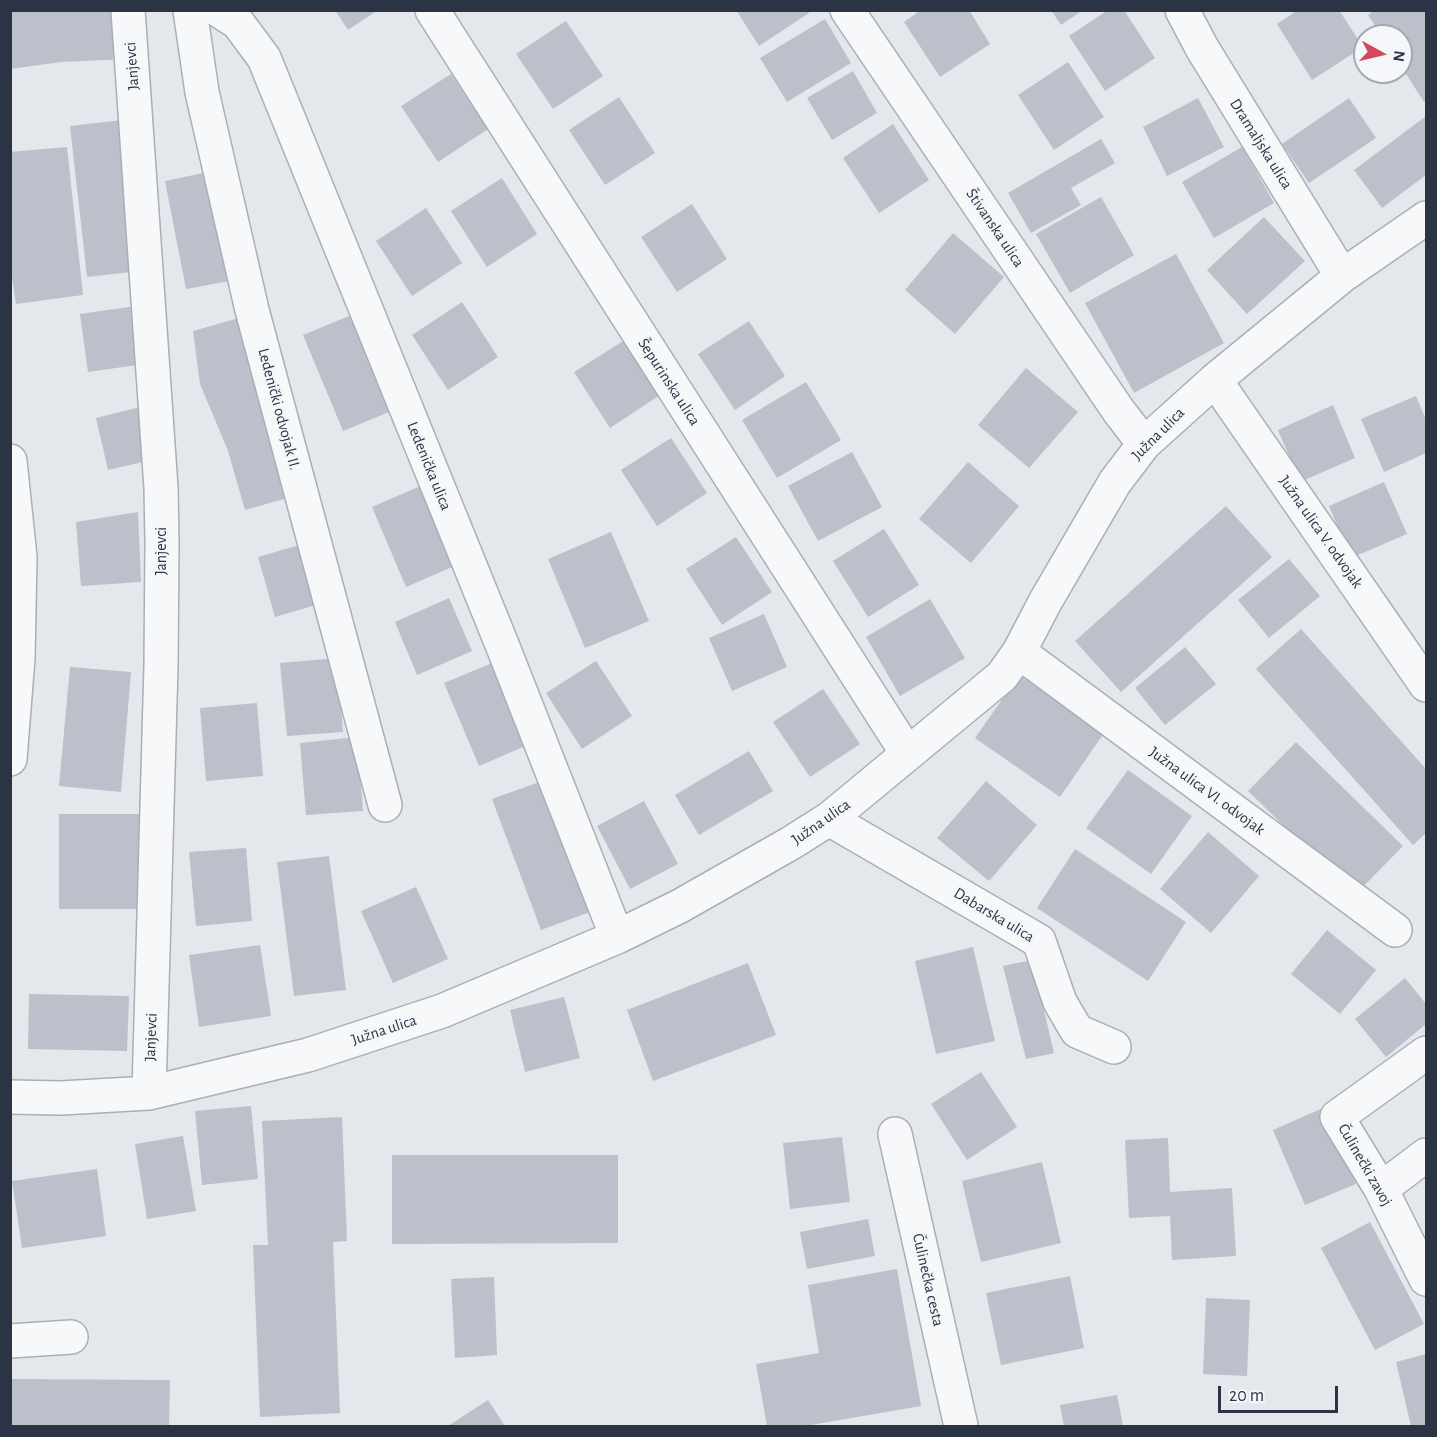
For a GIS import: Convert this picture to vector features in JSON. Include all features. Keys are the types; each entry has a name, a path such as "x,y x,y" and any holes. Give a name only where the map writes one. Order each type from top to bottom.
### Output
{"street":[{"name":"Janjevci","path":"129,10 162,531 161,665 149,1093"},
{"name":"Ledenički odvojak II.","path":"190,10 202,92 252,310 384,805"},
{"name":"Ledenička ulica","path":"218,10 238,23 264,58 501,642 617,937"},
{"name":"Šepurinska ulica","path":"432,10 907,753"},
{"name":"Štivanska ulica","path":"847,10 1118,410 1144,444"},
{"name":"Dramaljska ulica","path":"1182,10 1202,48 1342,276"},
{"name":"Južna ulica","path":"10,1097 61,1098 149,1093 308,1055 430,1015 617,937 680,906 791,843 829,819 1002,676 1019,652 1055,584 1115,482 1144,444 1215,380 1342,276 1426,218"},
{"name":"Južna ulica V. odvojak","path":"1215,380 1426,685"},
{"path":"10,461 20,557 18,658 10,759"},
{"name":"Južna ulica VI. odvojak","path":"1019,652 1395,930"},
{"name":"Dabarska ulica","path":"829,819 1039,941 1060,1002 1077,1031 1114,1047"},
{"name":"Čulinečki zavoj","path":"1426,1053 1337,1117 1381,1189 1426,1279"},
{"name":"Čulinečka cesta","path":"895,1134 961,1426"},
{"path":"1381,1189 1426,1155"},
{"path":"10,1341 71,1337"}],"building":[{"path":"10,10 125,10 127,59 61,62 10,69"},
{"path":"335,10 378,10 348,30"},
{"path":"736,10 808,10 809,13 759,46"},
{"path":"921,10 969,10 990,44 940,77 904,22"},
{"path":"1051,10 1083,10 1061,25"},
{"path":"1108,10 1124,10 1155,58 1105,91 1069,36"},
{"path":"1298,10 1339,10 1353,32 1353,53 1312,80 1277,24"},
{"path":"1374,10 1426,10 1426,100 1424,102 1412,84 1413,24 1374,24 1368,15"},
{"path":"825,19 851,63 787,102 760,58"},
{"path":"566,21 603,76 553,109 516,54"},
{"path":"1068,62 1104,117 1054,150 1018,95"},
{"path":"853,71 877,113 832,140 807,98"},
{"path":"451,74 488,129 438,162 401,106"},
{"path":"619,97 655,153 605,185 569,130"},
{"path":"1198,98 1224,147 1167,176 1143,127"},
{"path":"1349,98 1376,138 1309,183 1282,144"},
{"path":"1426,116 1426,175 1382,208 1354,170"},
{"path":"123,120 140,271 87,277 70,126"},
{"path":"893,124 929,180 879,213 843,158"},
{"path":"1101,139 1115,163 1071,188 1081,205 1031,233 1008,193"},
{"path":"67,147 83,295 16,304 10,263 10,152"},
{"path":"1242,147 1274,203 1214,238 1182,182"},
{"path":"213,171 235,280 186,289 165,181"},
{"path":"502,178 537,234 487,267 451,211"},
{"path":"1101,197 1134,255 1070,293 1036,234"},
{"path":"692,204 727,259 677,292 641,237"},
{"path":"426,208 462,263 412,296 376,241"},
{"path":"1264,217 1305,261 1247,314 1207,270"},
{"path":"953,233 1004,277 955,334 905,290"},
{"path":"1176,254 1224,343 1134,393 1085,303"},
{"path":"462,302 498,357 448,390 412,335"},
{"path":"136,306 144,364 88,372 80,314"},
{"path":"354,314 394,410 343,431 303,335"},
{"path":"246,316 298,495 245,510 228,451 200,384 193,331"},
{"path":"749,321 785,376 735,410 698,354"},
{"path":"625,340 660,395 610,428 574,372"},
{"path":"1026,368 1078,412 1029,468 978,425"},
{"path":"806,382 841,440 777,478 742,420"},
{"path":"1416,396 1426,420 1426,453 1384,472 1361,419"},
{"path":"1333,405 1355,458 1300,482 1278,430"},
{"path":"144,406 156,459 108,470 96,418"},
{"path":"671,438 707,493 657,526 621,470"},
{"path":"852,452 882,507 818,541 788,486"},
{"path":"968,462 1019,506 971,563 919,519"},
{"path":"1384,482 1407,534 1351,558 1329,506"},
{"path":"425,484 459,564 406,587 372,507"},
{"path":"1226,506 1272,557 1121,692 1075,641"},
{"path":"138,512 141,582 81,586 76,522"},
{"path":"884,529 919,585 868,617 833,561"},
{"path":"611,532 649,621 585,648 548,559"},
{"path":"736,537 772,592 722,625 686,569"},
{"path":"306,543 323,603 275,617 258,557"},
{"path":"1289,559 1320,596 1269,638 1238,600"},
{"path":"449,598 472,651 417,675 395,622"},
{"path":"930,599 965,658 900,696 866,637"},
{"path":"764,614 787,667 732,691 709,638"},
{"path":"1301,629 1426,769 1426,833 1413,845 1256,669"},
{"path":"1185,647 1216,684 1165,725 1135,688"},
{"path":"337,658 343,732 287,736 280,663"},
{"path":"497,661 532,743 479,766 444,683"},
{"path":"596,661 632,716 582,749 546,693"},
{"path":"70,667 131,672 121,792 59,786"},
{"path":"1019,675 1104,733 1060,797 975,738"},
{"path":"823,689 860,744 810,777 773,722"},
{"path":"257,703 263,776 206,781 200,708"},
{"path":"357,737 363,811 306,815 300,743"},
{"path":"1296,742 1403,846 1355,895 1248,791"},
{"path":"749,751 773,791 699,835 675,795"},
{"path":"1128,770 1192,816 1151,874 1086,828"},
{"path":"542,781 590,912 541,930 492,799"},
{"path":"986,781 1037,825 989,881 937,838"},
{"path":"644,801 678,864 630,889 597,826"},
{"path":"59,814 143,814 142,909 59,909"},
{"path":"1208,832 1259,876 1211,933 1160,889"},
{"path":"246,848 252,921 196,926 189,852"},
{"path":"1075,849 1186,922 1148,981 1037,908"},
{"path":"329,856 346,990 294,996 277,862"},
{"path":"416,887 448,959 393,983 361,911"},
{"path":"1327,930 1376,970 1340,1014 1291,974"},
{"path":"260,945 271,1016 199,1027 189,955"},
{"path":"973,947 995,1041 936,1054 915,961"},
{"path":"1032,960 1054,1053 1026,1059 1003,966"},
{"path":"748,963 776,1035 653,1081 627,1010"},
{"path":"1405,978 1426,1004 1426,1024 1386,1057 1355,1019"},
{"path":"29,994 129,996 127,1051 28,1049"},
{"path":"564,997 580,1058 525,1072 510,1010"},
{"path":"981,1072 1017,1127 967,1160 931,1104"},
{"path":"251,1106 258,1179 202,1185 195,1111"},
{"path":"1323,1108 1356,1184 1305,1205 1273,1130"},
{"path":"342,1117 347,1241 333,1242 340,1413 260,1417 253,1245 268,1245 262,1121"},
{"path":"183,1136 196,1211 147,1219 135,1144"},
{"path":"842,1137 850,1202 790,1209 783,1143"},
{"path":"1168,1138 1170,1192 1232,1188 1236,1256 1172,1260 1170,1216 1129,1218 1125,1140"},
{"path":"392,1155 618,1155 618,1243 392,1244"},
{"path":"1042,1162 1061,1243 981,1262 962,1181"},
{"path":"97,1169 106,1236 22,1248 12,1181"},
{"path":"868,1219 875,1256 807,1269 800,1232"},
{"path":"1370,1222 1424,1324 1375,1350 1321,1248"},
{"path":"897,1269 921,1406 805,1426 767,1426 756,1364 819,1353 808,1285"},
{"path":"1070,1276 1084,1348 1001,1365 986,1293"},
{"path":"494,1277 497,1355 455,1358 451,1279"},
{"path":"1206,1298 1250,1300 1247,1376 1203,1374"},
{"path":"1426,1354 1426,1426 1411,1426 1396,1362"},
{"path":"10,1379 170,1380 169,1426 10,1426"},
{"path":"1117,1395 1123,1426 1064,1426 1060,1405"},
{"path":"488,1400 505,1426 448,1426"}]}
